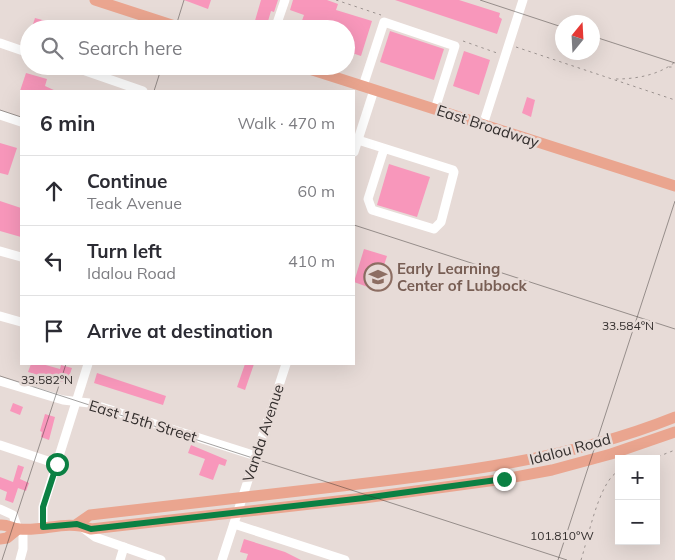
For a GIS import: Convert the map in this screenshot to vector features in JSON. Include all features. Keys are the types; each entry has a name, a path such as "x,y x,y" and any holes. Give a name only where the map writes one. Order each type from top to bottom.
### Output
{"main road":[{"path":"100,1 157,20"},
{"name":"East Broadway","path":"328,75 675,186"},
{"name":"Idalou Road","path":"77,524 90,515 508,464 592,444 675,417"},
{"name":"Idalou Road","path":"0,525 6,524 21,529 77,524 91,529 458,486 523,475 611,454 675,432"},
{"name":"Idalou Road","path":"0,539 7,538 21,529"}],"street":[{"path":"278,20 285,0"},
{"path":"483,125 519,1"},
{"path":"355,149 384,22 455,46 435,109"},
{"path":"0,44 20,50"},
{"path":"97,75 140,90"},
{"path":"0,115 20,122"},
{"path":"358,140 454,172 442,222 434,229 372,210 368,199 384,149"},
{"path":"0,251 20,257"},
{"path":"0,316 20,322"},
{"path":"43,527 43,507 88,365"},
{"name":"Vanda Avenue","path":"222,560 286,365"},
{"name":"East 15th Street","path":"0,381 63,400 88,403 256,456"},
{"path":"0,445 57,464"},
{"path":"0,509 13,515 21,529 23,549 20,560"},
{"path":"77,524 95,537 162,560"},
{"path":"234,524 345,560"},
{"path":"120,560 124,547"}],"path":[{"path":"508,44 675,100"},
{"path":"668,68 675,62"},
{"path":"612,79 645,76 675,67"},
{"path":"660,456 675,450"},
{"path":"581,560 604,488 612,474 615,473"}],"building":[{"path":"184,0 211,0 208,9"},
{"path":"261,0 278,0 274,12 271,11 268,20 255,20"},
{"path":"293,0 327,0 338,4 336,10 372,21 361,56 355,54 355,20 302,20 304,15 290,10"},
{"path":"395,0 459,0 500,13 499,17 502,19 497,34"},
{"path":"390,31 444,49 434,80 380,62"},
{"path":"464,51 490,60 479,95 453,86"},
{"path":"25,75 33,75 47,79 45,86 54,90 20,90"},
{"path":"527,97 535,100 531,117 522,113"},
{"path":"0,143 17,148 8,175 0,173"},
{"path":"389,164 430,177 417,217 377,205"},
{"path":"0,201 20,208 20,237 0,231"},
{"path":"364,249 387,256 376,290 355,282"},
{"path":"31,365 46,365 60,369 61,365 72,368 67,383 28,372"},
{"path":"245,365 254,365 245,390 237,387"},
{"path":"97,373 166,396 163,405 94,383"},
{"path":"13,403 23,407 20,415 10,411"},
{"path":"45,414 55,417 49,440 41,437 42,432 40,431"},
{"path":"191,445 227,460 225,466 219,464 213,480 199,475 205,459 188,453"},
{"path":"18,465 24,467 20,479 29,483 26,491 18,488 13,503 5,500 7,492 0,489 0,477 13,482"},
{"path":"244,539 285,552 301,560 246,560 248,554 240,552"}],"place":[{"name":"Early Learning Center of Lubbock","path":"378,277"}],"route":[{"path":"57,464 42,511 43,527 77,524 91,529 364,498 504,479"}]}
